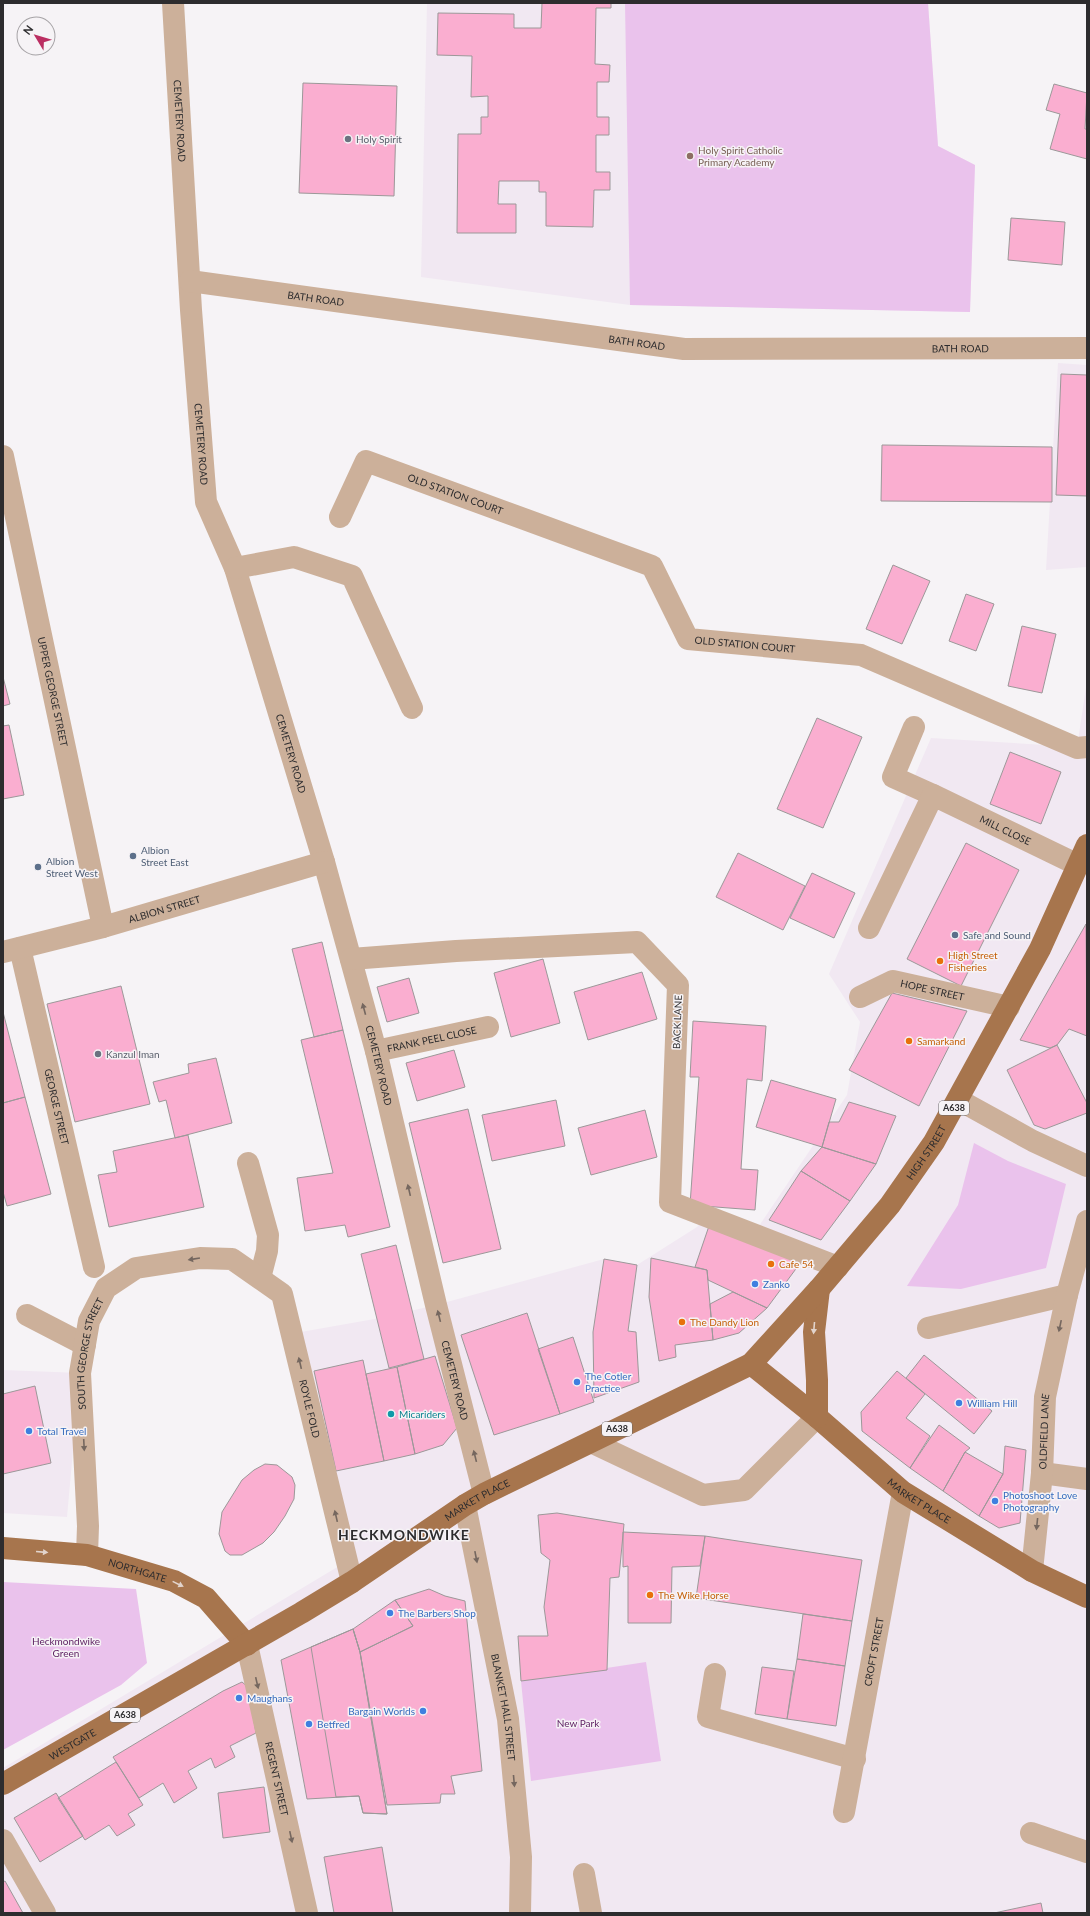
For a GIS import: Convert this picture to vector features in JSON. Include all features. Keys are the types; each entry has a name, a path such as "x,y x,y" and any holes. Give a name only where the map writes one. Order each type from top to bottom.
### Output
{"main road":[{"name":"HIGH STREET","path":"751,1364 819,1289 890,1205 934,1142 1040,949 1087,845"},
{"path":"817,1417 817,1380 814,1332 819,1289"},
{"name":"MARKET PLACE","path":"247,1645 352,1582 465,1505 484,1494 751,1364 817,1417 903,1492 1032,1570 1087,1597"},
{"name":"NORTHGATE","path":"3,1548 88,1555 174,1581 206,1598 247,1645"},
{"name":"WESTGATE","path":"3,1784 247,1645"}],"street":[{"name":"CEMETERY ROAD","path":"173,3 191,310 206,502 235,568 324,862 376,1051 436,1305 484,1494"},
{"name":"BATH ROAD","path":"190,281 684,349 1087,348"},
{"name":"UPPER GEORGE STREET","path":"3,456 104,927"},
{"name":"OLD STATION COURT","path":"340,517 366,461 652,566 688,639 861,655 1077,748 1087,747"},
{"path":"235,568 294,557 352,576 412,708"},
{"name":"MILL CLOSE","path":"914,727 893,777 1078,865"},
{"path":"869,928 933,795"},
{"name":"ALBION STREET","path":"11,950 104,927 324,862"},
{"name":"BACK LANE","path":"351,959 456,951 637,942 678,986 670,1202 838,1267"},
{"name":"GEORGE STREET","path":"11,950 94,1267"},
{"name":"HOPE STREET","path":"860,997 892,981 1009,1007"},
{"name":"FRANK PEEL CLOSE","path":"376,1051 488,1027"},
{"path":"958,1100 1033,1141 1087,1166"},
{"path":"248,1163 268,1235 267,1252 260,1278"},
{"name":"OLDFIELD LANE","path":"1032,1570 1042,1473 1045,1397 1067,1295 1081,1263 1087,1220"},
{"name":"SOUTH GEORGE STREET","path":"88,1555 88,1526 80,1373 90,1321 106,1288 136,1268 200,1258 232,1259"},
{"name":"ROYLE FOLD","path":"232,1259 282,1294 352,1582"},
{"path":"928,1328 1067,1295"},
{"path":"27,1315 85,1345"},
{"path":"591,1442 703,1495 744,1490 770,1466 817,1417"},
{"path":"1042,1473 1087,1479"},
{"name":"CROFT STREET","path":"844,1812 903,1492"},
{"name":"BLANKET HALL STREET","path":"465,1505 508,1719 520,1857 520,1913"},
{"name":"REGENT STREET","path":"247,1645 307,1913"},
{"path":"715,1674 708,1717 854,1759"},
{"path":"1031,1833 1087,1852"},
{"path":"3,1840 45,1913"},
{"path":"584,1874 591,1913"}],"shaded area":[{"name":"Holy Spirit Catholic Primary Academy","path":"427,3 928,3 938,146 975,165 970,312 630,305 421,277"},
{"path":"1058,363 1087,365 1087,567 1046,570"},
{"path":"1087,681 1087,1913 3,1913 3,1768 354,1557 301,1332 380,1318 436,1305 604,1259 637,1265 697,1227 711,1211 759,1226 847,1095 860,1022 829,974 931,738 1077,747"},
{"path":"3,1370 80,1373 67,1517 3,1513"}],"green space":[{"name":"Holy Spirit Catholic Primary Academy","path":"625,3 928,3 938,146 975,165 970,312 630,305"},
{"path":"974,1143 1008,1161 1066,1184 1046,1268 961,1289 907,1286 958,1205"},
{"name":"Heckmondwike Green","path":"3,1582 136,1589 147,1663 121,1685 3,1750"},
{"name":"New Park","path":"646,1662 661,1761 531,1781 521,1681"}],"building":[{"path":"542,3 611,3 611,8 596,8 595,64 610,65 609,82 597,82 597,117 609,117 609,135 596,135 596,172 610,172 610,190 594,190 593,227 546,226 546,192 539,192 539,181 499,181 498,204 516,204 516,233 457,233 458,134 481,134 481,117 488,117 488,96 471,97 472,56 437,55 438,13 514,14 514,28 541,28"},
{"name":"Holy Spirit","path":"303,83 397,86 394,196 299,193"},
{"path":"1054,84 1087,93 1085,129 1087,129 1087,159 1050,149 1060,114 1046,110"},
{"path":"1011,218 1065,222 1062,265 1008,260"},
{"path":"1061,374 1087,375 1087,496 1056,495"},
{"path":"882,445 1052,447 1052,502 881,501"},
{"path":"893,565 930,581 902,644 866,629"},
{"path":"966,594 994,604 976,651 949,641"},
{"path":"1022,626 1056,634 1042,693 1008,686"},
{"path":"3,677 10,704 3,706"},
{"path":"817,718 862,737 823,828 777,809"},
{"path":"9,725 24,795 3,799 3,726"},
{"path":"1010,752 1061,772 1041,824 990,804"},
{"path":"966,843 1019,870 961,986 907,959"},
{"path":"738,853 805,886 783,930 716,897"},
{"path":"812,873 855,893 834,938 790,918"},
{"path":"1086,924 1087,1036 1069,1029 1057,1045 1050,1048 1020,1040"},
{"path":"322,942 343,1030 314,1037 292,949"},
{"path":"543,959 560,1023 511,1037 494,973"},
{"path":"642,972 657,1019 588,1040 574,992"},
{"path":"409,978 419,1013 387,1022 377,987"},
{"name":"Kanzul Iman","path":"121,986 150,1104 75,1122 47,1004"},
{"name":"Samarkand","path":"892,993 967,1011 919,1106 849,1070"},
{"path":"3,1012 25,1097 3,1103"},
{"path":"693,1021 766,1026 762,1081 747,1079 741,1169 758,1170 755,1210 690,1205 699,1077 690,1077"},
{"path":"343,1030 390,1227 348,1237 345,1225 305,1231 297,1178 333,1173 301,1040"},
{"path":"1057,1045 1087,1103 1087,1113 1045,1129 1034,1125 1007,1070"},
{"path":"454,1050 465,1087 417,1101 406,1063"},
{"path":"216,1058 232,1123 175,1138 166,1100 159,1102 153,1082 189,1073 188,1064"},
{"path":"771,1080 836,1099 822,1147 756,1127"},
{"path":"25,1097 51,1194 7,1206 3,1192 3,1103"},
{"path":"556,1100 565,1146 492,1161 482,1115"},
{"path":"849,1102 896,1116 876,1164 822,1147 829,1122 839,1122"},
{"path":"468,1109 501,1249 443,1263 409,1123"},
{"path":"645,1110 657,1157 591,1175 578,1128"},
{"path":"188,1135 204,1207 109,1227 98,1175 117,1172 113,1151"},
{"path":"822,1147 876,1164 850,1201 801,1171"},
{"path":"801,1171 850,1201 821,1240 769,1220"},
{"path":"710,1223 801,1262 767,1308 708,1280 707,1270 695,1267"},
{"path":"396,1245 424,1359 389,1368 361,1254"},
{"name":"The Dandy Lion","path":"651,1258 707,1270 713,1340 675,1345 676,1357 659,1361 649,1297"},
{"path":"604,1259 637,1265 628,1331 636,1332 639,1382 594,1398 593,1332"},
{"path":"733,1292 767,1308 739,1333 713,1340 710,1304"},
{"path":"527,1313 560,1414 494,1435 461,1335"},
{"path":"573,1337 594,1402 560,1414 538,1349"},
{"name":"William Hill","path":"924,1355 992,1411 974,1434 906,1378"},
{"path":"435,1356 457,1428 443,1445 415,1454 397,1367"},
{"path":"363,1360 384,1461 336,1471 314,1371"},
{"name":"Micariders","path":"397,1367 415,1454 384,1461 366,1374"},
{"path":"897,1371 925,1394 906,1418 930,1436 910,1468 862,1431 861,1412"},
{"path":"35,1386 51,1463 3,1474 3,1394"},
{"path":"939,1425 970,1448 965,1452 943,1491 910,1468"},
{"path":"1005,1446 1026,1450 1020,1523 999,1528 979,1516 1003,1474"},
{"path":"965,1452 1003,1474 979,1516 943,1491"},
{"path":"265,1464 277,1465 292,1477 295,1485 294,1499 274,1532 263,1543 242,1555 230,1555 225,1551 219,1534 222,1512 242,1480 254,1470"},
{"path":"557,1513 624,1524 619,1577 610,1578 607,1670 521,1681 518,1636 548,1636 544,1607 550,1560 541,1553 538,1515"},
{"name":"The Wike Horse","path":"623,1532 705,1536 700,1566 672,1567 671,1623 628,1623 628,1566 623,1567"},
{"path":"705,1536 862,1560 852,1621 696,1598"},
{"name":"Bargain Worlds","path":"429,1589 445,1596 465,1601 482,1771 451,1776 455,1794 441,1794 440,1803 387,1805 360,1652 413,1626 395,1600"},
{"name":"The Barbers Shop","path":"395,1600 413,1626 360,1652 353,1629"},
{"path":"803,1614 852,1621 845,1666 797,1659"},
{"path":"353,1629 360,1652 387,1814 363,1813 359,1796 307,1799 281,1660"},
{"path":"353,1629 360,1652 387,1814 363,1813 359,1796 336,1797 311,1647"},
{"path":"797,1659 845,1666 836,1726 787,1719"},
{"path":"762,1667 794,1671 787,1719 755,1714"},
{"path":"242,1682 248,1687 256,1733 230,1746 235,1757 215,1768 211,1758 188,1771 197,1788 174,1803 163,1783 139,1798 113,1757 223,1691"},
{"path":"116,1762 143,1805 128,1814 135,1825 117,1836 109,1825 85,1840 58,1798"},
{"path":"264,1787 270,1832 223,1838 218,1793"},
{"path":"56,1793 83,1836 40,1862 14,1818"},
{"path":"382,1847 393,1913 334,1913 324,1857"},
{"path":"5,1881 23,1913 3,1913 3,1882"},
{"path":"1041,1903 1043,1913 994,1913"}],"place":[{"name":"Holy Spirit","path":"348,139"},
{"name":"Holy Spirit Catholic Primary Academy","path":"690,156"},
{"name":"Albion Street East","path":"133,856"},
{"name":"Albion Street West","path":"38,867"},
{"name":"Safe and Sound","path":"955,935"},
{"name":"High Street Fisheries","path":"940,961"},
{"name":"Samarkand","path":"909,1041"},
{"name":"Kanzul Iman","path":"98,1054"},
{"name":"Cafe 54","path":"771,1264"},
{"name":"Zanko","path":"755,1284"},
{"name":"The Dandy Lion","path":"682,1322"},
{"name":"The Cotler Practice","path":"577,1382"},
{"name":"William Hill","path":"959,1403"},
{"name":"Micariders","path":"391,1414"},
{"name":"Total Travel","path":"29,1431"},
{"name":"Photoshoot Love Photography","path":"995,1501"},
{"name":"The Wike Horse","path":"650,1595"},
{"name":"The Barbers Shop","path":"390,1613"},
{"name":"Maughans","path":"239,1698"},
{"name":"Bargain Worlds","path":"423,1711"},
{"name":"Betfred","path":"309,1724"}],"district":[{"name":"HECKMONDWIKE","path":"404,1535"}]}
